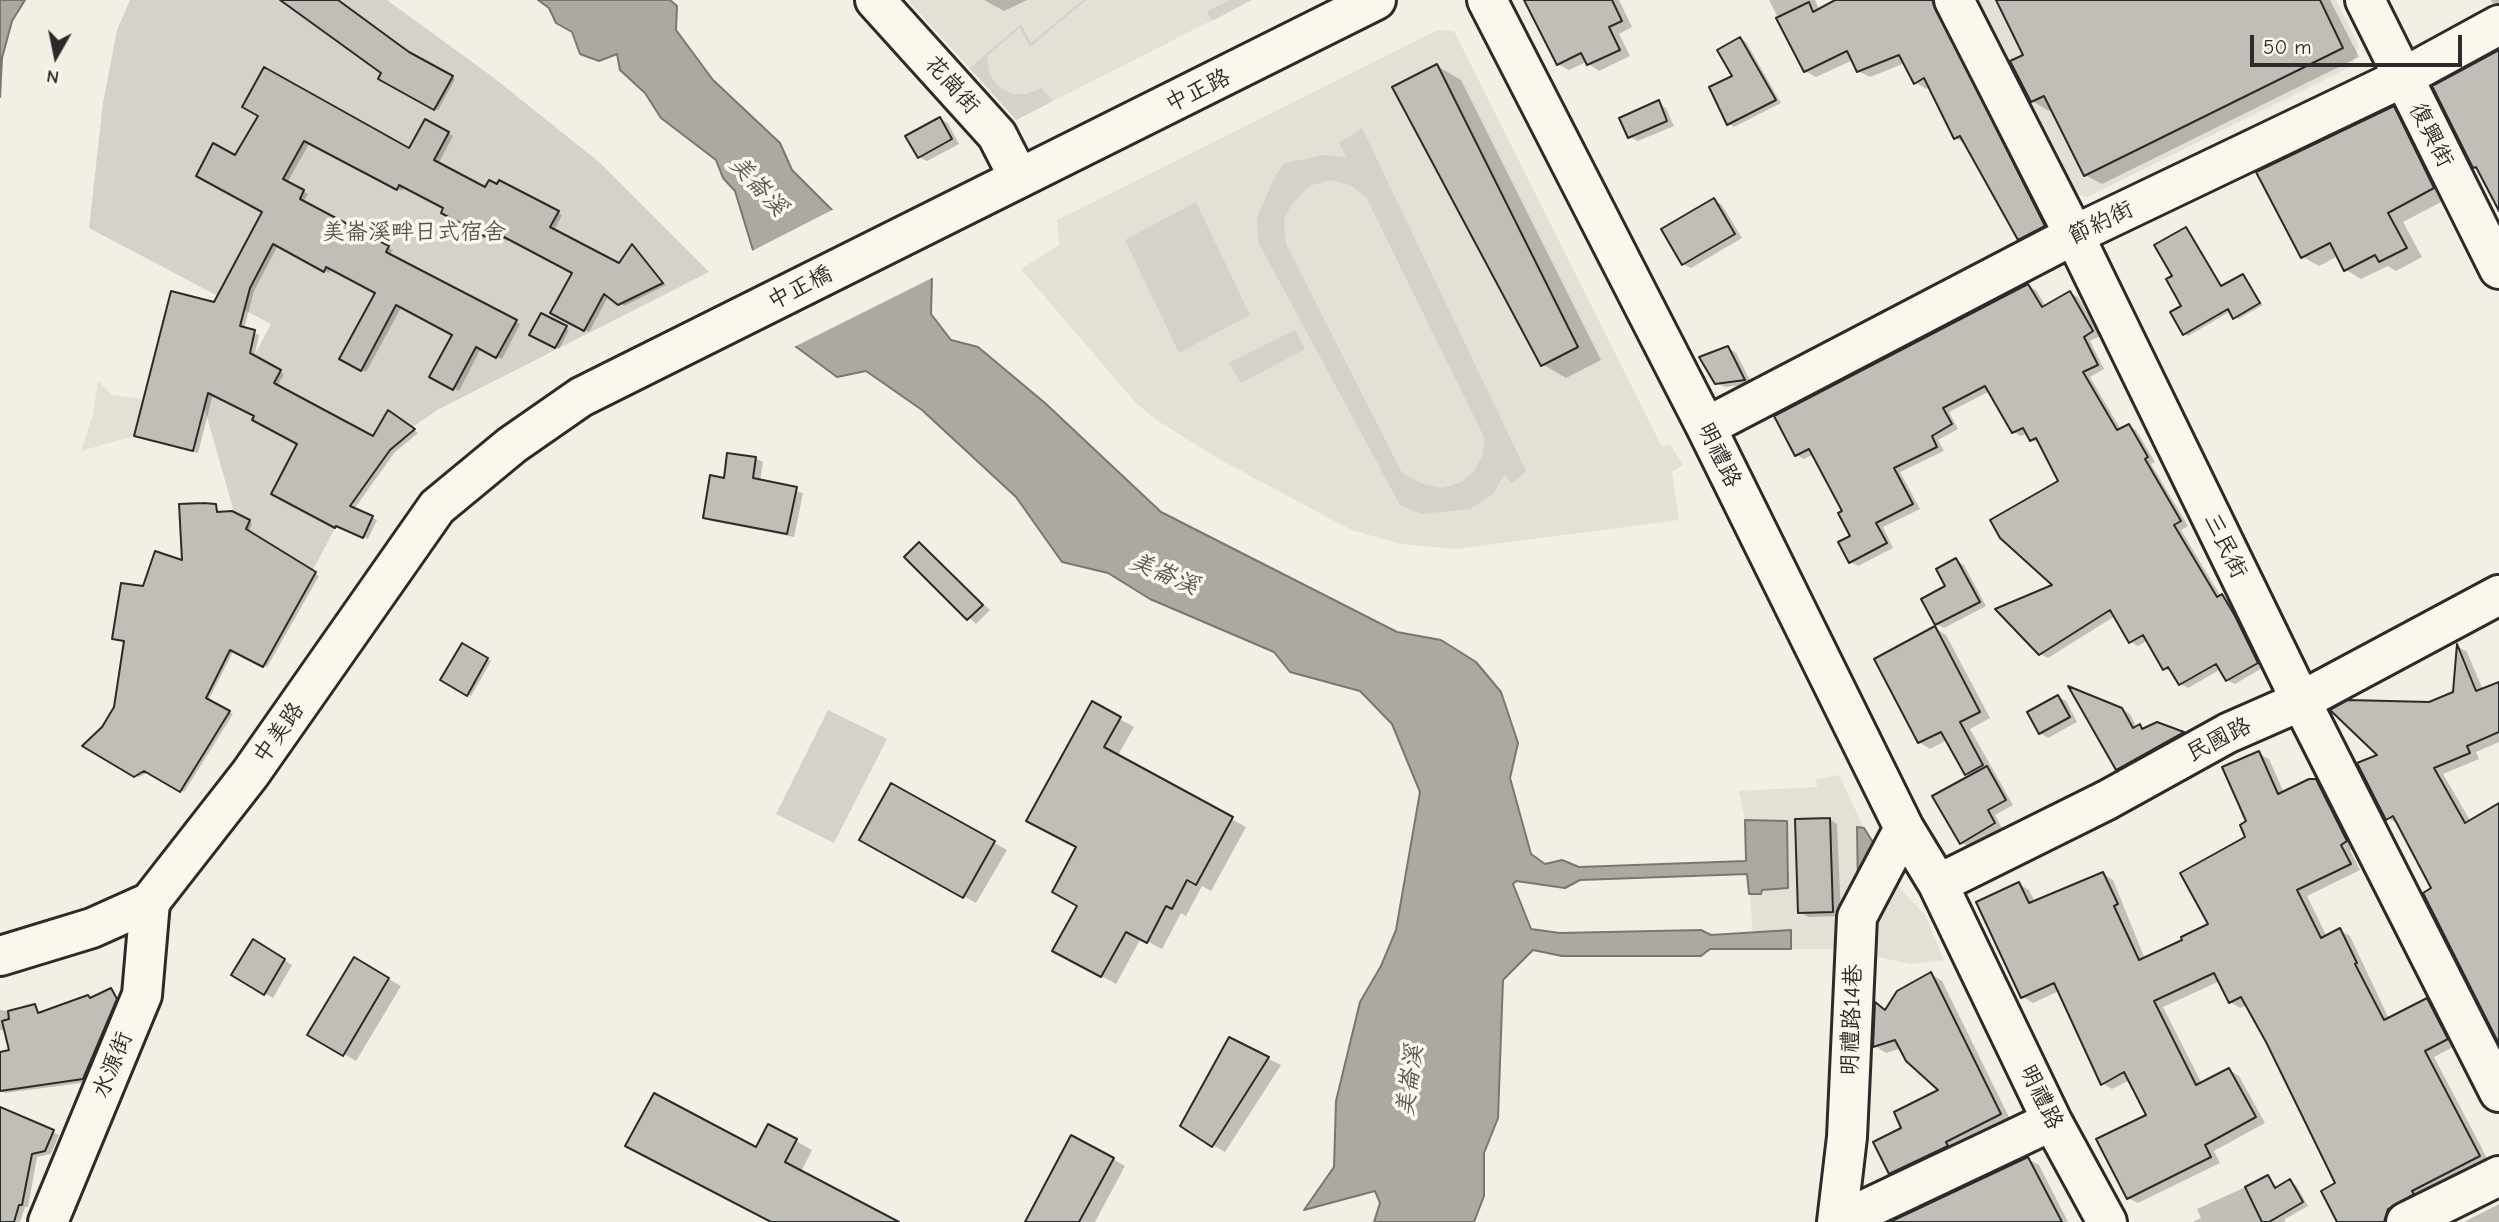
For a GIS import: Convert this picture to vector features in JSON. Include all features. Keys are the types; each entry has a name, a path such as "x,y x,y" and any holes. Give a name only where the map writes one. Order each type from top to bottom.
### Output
{"street":[{"name":"花崗街","path":"875,0 997,135 1019,178"},
{"name":"中正路","path":"1019,178 1376,0"},
{"name":"明禮路","path":"1487,0 1706,427 1904,828 1944,897 2052,1121 2107,1222"},
{"name":"三民街","path":"1954,0 2074,236 2301,701 2499,1092"},
{"name":"復興街","path":"2365,0 2499,269"},
{"name":"節約街","path":"1706,427 2074,236 2402,78 2499,25"},
{"name":"中正橋","path":"512,445 581,397 1019,178"},
{"name":"中美路","path":"0,957 92,928 150,902 250,774 437,507 512,445"},
{"name":"民國路","path":"1944,897 2107,800 2228,733 2301,701 2499,595"},
{"name":"明禮路14巷","path":"1838,1222 1847,1137 1857,917 1904,828"},
{"name":"水源街","path":"48,1222 142,995 150,902"},
{"name":"明禮路14巷","path":"1838,1222 2052,1121"},
{"path":"2406,1222 2499,1176"}],"shaded area":[{"path":"908,0 1252,0 1016,120"},
{"path":"1970,0 2336,0 2359,46 2352,66 2087,197 2065,190"},
{"path":"1438,30 1454,31 1662,447 1670,444 1683,465 1672,472 1679,520 1456,549 1401,544 1351,530 1219,459 1158,421 1136,403 1021,269 1059,245 1057,220"},
{"path":"98,381 112,395 205,407 193,451 134,436 81,451 93,414"},
{"path":"1839,775 1864,828 1899,887 1925,915 1944,960 1910,964 1844,949 1754,949 1745,820 1739,791 1817,787 1816,779"}],"green space":[{"name":"美崙溪畔日式宿舍","path":"130,0 387,0 494,78 599,162 709,272 439,409 356,465 283,470 271,494 335,528 313,570 246,529 234,512 202,399 226,365 251,362 271,324 89,228 103,103 117,30"},
{"path":"1086,0 1030,47 1020,28 987,56 990,75 999,87 1012,94 1027,94 1041,88 1053,101 1016,120 970,68 1021,24 1031,43"},
{"path":"1230,0 1252,0 1212,21 1207,11"},
{"path":"1362,128 1526,471 1512,483 1504,475 1493,494 1470,509 1421,514 1400,505 1258,242 1257,218 1275,176 1285,163 1324,155 1346,157 1339,143","holes":["1331,180 1350,185 1366,197 1485,439 1482,456 1474,471 1462,482 1443,488 1423,484 1402,473 1286,244 1284,220 1291,205 1309,186"]},
{"path":"1196,202 1250,315 1179,353 1125,240"},
{"path":"1295,330 1305,349 1241,383 1229,363"},
{"path":"828,710 887,739 834,843 776,814"}],"water":[{"path":"0,0 25,0 12,21 2,58 0,97"},
{"name":"美崙溪","path":"538,0 670,0 677,6 676,30 713,80 780,143 792,170 831,209 932,277 931,314 951,340 978,347 1045,403 1161,512 1397,632 1441,640 1476,662 1501,692 1518,743 1510,778 1531,854 1545,864 1562,860 1579,867 1746,861 1745,820 1787,821 1788,888 1749,894 1747,874 1580,880 1565,888 1516,881 1513,884 1531,929 1560,933 1701,930 1711,935 1791,930 1791,949 1710,949 1701,956 1562,956 1533,950 1503,980 1498,1118 1484,1153 1484,1196 1474,1222 1374,1222 1380,1203 1375,1191 1304,1210 1334,1167 1336,1101 1360,1002 1381,966 1396,930 1420,792 1392,724 1360,691 1290,672 1274,652 1150,599 1108,573 1062,562 1016,497 922,410 866,371 837,377 795,346 752,247 735,191 723,178 716,160 661,118 645,93 620,70 617,54 599,61 580,54 572,32 556,23 549,8"},
{"path":"1857,827 1864,828 1874,844 1858,889"}],"pier":[{"path":"836,208 936,276 792,348 750,252"}],"building":[{"path":"280,0 338,0 409,52 453,76 434,110 378,79 381,73"},
{"path":"1524,0 1612,0 1622,21 1609,27 1620,50 1587,65 1581,53 1557,65"},
{"path":"1835,0 1932,0 2045,226 2018,240 1960,136 1954,139 1924,78 1914,84 1899,55 1857,72 1847,51 1804,72 1776,18 1809,2 1813,12"},
{"path":"1996,0 2320,0 2343,48 2084,176 2044,96 2031,102 2010,61 2023,55"},
{"path":"1740,37 1776,100 1727,125 1709,87 1732,76 1717,50"},
{"path":"2499,50 2499,211 2476,167 2473,168 2432,86"},
{"path":"1437,64 1578,347 1541,366 1392,87"},
{"path":"264,67 409,148 425,119 449,132 434,160 485,187 489,180 497,184 499,180 559,211 550,227 619,263 632,244 663,283 618,305 604,294 584,331 550,313 572,273 504,237 502,240 488,232 486,237 441,213 443,208 399,185 397,190 304,141 283,179 304,190 300,199 389,246 386,252 517,320 496,358 476,347 453,390 429,377 452,335 396,305 361,371 339,359 375,293 326,267 324,272 273,244 250,288 240,326 255,330 250,353 281,370 274,383 373,436 388,410 415,429 390,450 350,506 373,516 363,538 336,526 335,528 271,494 297,444 252,420 254,416 208,393 193,451 134,436 171,291 214,302 262,212 196,176 213,143 235,155 258,116 242,107"},
{"path":"1659,100 1667,121 1628,138 1619,118"},
{"path":"2394,106 2434,188 2388,213 2407,248 2379,262 2375,255 2344,271 2330,243 2301,258 2256,172"},
{"path":"940,117 952,139 918,158 905,136"},
{"path":"1714,198 1735,234 1682,265 1661,229"},
{"path":"2186,227 2221,286 2243,274 2260,303 2233,319 2228,309 2183,335 2170,312 2181,306 2166,279 2172,276 2154,245"},
{"path":"2028,284 2042,307 2070,291 2093,331 2084,337 2098,365 2083,372 2117,430 2129,424 2148,457 2145,459 2181,521 2174,525 2217,597 2222,594 2258,663 2226,681 2216,664 2179,685 2168,667 2163,670 2143,635 2129,643 2110,610 2039,655 1995,609 2052,585 2000,538 1990,520 2058,481 2036,438 2030,441 2023,428 2012,433 1985,386 1943,408 1952,424 1932,436 1937,447 1894,468 1913,504 1876,523 1887,543 1849,563 1838,542 1850,536 1838,513 1842,511 1809,449 1795,456 1774,416"},
{"path":"541,313 567,326 555,348 529,335"},
{"path":"1728,346 1745,380 1715,384 1699,357"},
{"path":"727,453 756,457 753,478 797,487 787,534 703,518 710,475 724,478"},
{"path":"179,504 216,504 217,512 232,511 250,520 246,529 316,572 263,667 230,650 206,698 230,711 180,792 144,771 134,777 82,746 102,727 114,707 124,641 112,639 121,583 143,586 155,551 182,560"},
{"path":"919,542 983,605 967,620 904,557"},
{"path":"1956,558 1980,602 1935,625 1921,599 1945,586 1936,569"},
{"path":"1935,626 1980,712 1960,722 1983,765 1965,775 1941,732 1918,743 1874,659"},
{"path":"462,643 488,658 467,696 440,680"},
{"path":"2457,644 2476,691 2499,682 2499,732 2467,746 2470,753 2434,768 2465,823 2499,803 2499,1044 2423,893 2431,888 2393,816 2386,820 2357,763 2377,755 2330,710 2348,700 2429,702 2453,692"},
{"path":"2068,686 2122,708 2133,728 2140,724 2142,729 2157,722 2184,732 2116,770"},
{"path":"2058,695 2070,717 2039,734 2027,712"},
{"path":"1092,701 1121,717 1104,747 1233,817 1196,885 1187,880 1172,909 1166,906 1147,943 1126,932 1101,977 1052,951 1077,906 1052,892 1076,847 1026,821"},
{"path":"2259,751 2278,794 2309,779 2316,779 2347,841 2341,845 2351,864 2297,890 2321,938 2340,928 2384,1020 2427,998 2448,1039 2425,1051 2480,1156 2412,1191 2414,1194 2388,1209 2384,1222 2337,1222 2321,1191 2335,1183 2266,1042 2241,997 2229,1003 2214,973 2154,1001 2196,1085 2229,1068 2256,1117 2205,1145 2211,1157 2127,1199 2096,1139 2146,1115 2124,1072 2101,1085 2054,983 2021,998 1976,902 2019,882 2029,903 2103,872 2118,904 2114,906 2139,960 2182,940 2181,937 2208,924 2180,873 2245,837 2240,825 2246,821 2222,767"},
{"path":"1987,766 2006,800 1988,810 1995,823 1960,844 1932,796"},
{"path":"891,783 995,841 963,898 859,840"},
{"path":"1830,818 1833,912 1798,913 1795,819"},
{"path":"253,939 285,959 264,995 231,975"},
{"path":"354,957 389,978 343,1056 307,1035"},
{"path":"1931,972 2001,1114 1946,1142 1948,1146 1889,1174 1873,1142 1901,1128 1894,1112 1938,1090 1906,1061 1895,1040 1873,1047 1875,1002 1885,1010 1897,991"},
{"path":"111,988 117,999 83,1079 0,1091 0,1052 9,1050 2,1021 9,1019 8,1011 35,1004 38,1013 88,995 90,998"},
{"path":"1229,1037 1269,1057 1212,1147 1180,1126"},
{"path":"654,1093 756,1147 768,1124 797,1139 785,1162 899,1222 771,1222 625,1146"},
{"path":"0,1107 54,1130 45,1151 32,1154 22,1205 19,1205 14,1222 0,1222"},
{"path":"1071,1135 1114,1158 1079,1222 1025,1222"},
{"path":"2028,1157 2062,1222 1890,1222"},
{"path":"2268,1175 2275,1188 2290,1179 2303,1202 2269,1222 2262,1222 2245,1187"}]}
